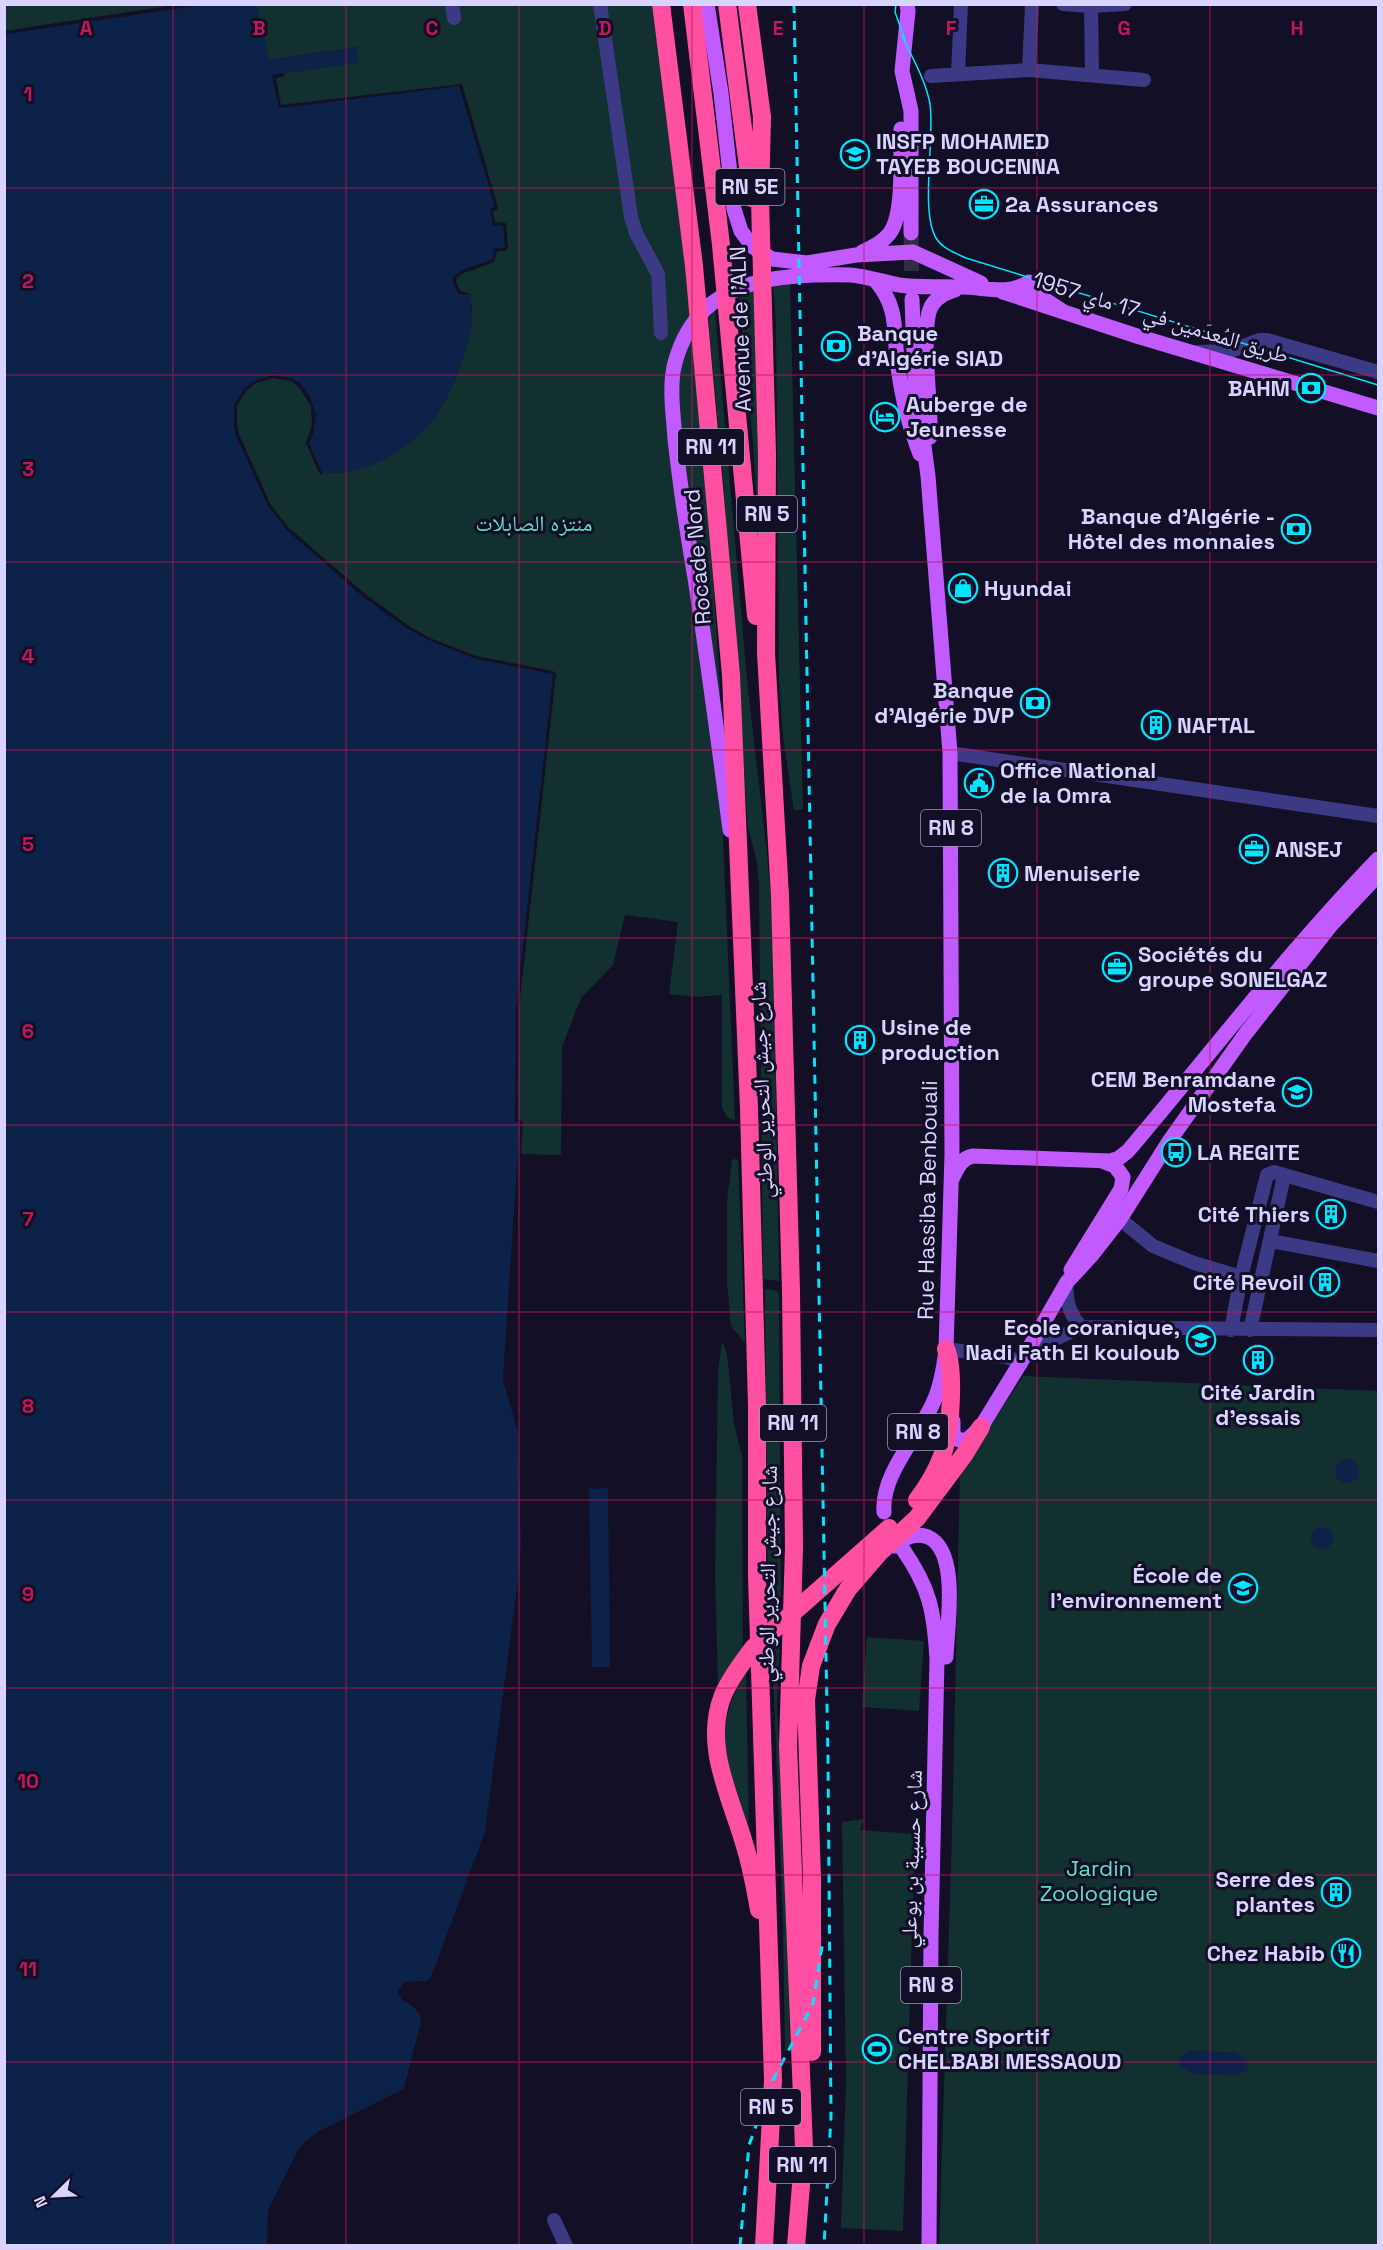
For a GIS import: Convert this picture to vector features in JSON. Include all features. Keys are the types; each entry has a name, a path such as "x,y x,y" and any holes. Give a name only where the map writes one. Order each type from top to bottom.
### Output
{"highway":[{"name":"Rocade Nord","path":"661,4 694,266 731,675 739,892"},
{"name":"RN 11","path":"692,4 724,268 748,523 763,731 772,760"},
{"name":"RN 5E","path":"727,4 762,268"},
{"name":"Avenue de l'ALN","path":"747,4 762,117 760,200 767,444 766,653 772,760"},
{"name":"شارع جيش التحرير الوطني","path":"772,760 780,896 791,1291 794,1547 788,1746 804,2148 796,2246"},
{"name":"شارع جيش التحرير الوطني","path":"739,892 757,1406 757,1576 773,2080 764,2246"},
{"path":"770,1968 751,1870 717,1750 717,1717 723,1695 736,1671 753,1648 915,1503 932,1477 946,1442 951,1367 946,1349"},
{"path":"802,2085 810,2069 812,2047 812,1879 806,1716 808,1681 821,1636 842,1599 859,1576 917,1518 964,1455 981,1427"}],"main road":[{"path":"707,4 721,93 734,209 741,231 753,247 772,259 807,263 856,255 913,252 998,290"},
{"path":"856,255 888,235 896,220 899,206 902,71 908,11 906,4"},
{"path":"902,71 911,111 911,233"},
{"path":"739,892 709,670 679,478 672,407 672,382 679,351 693,323 713,303 757,281 852,275 916,287 965,286 998,290"},
{"path":"875,280 889,298 893,309 898,366 907,421 928,476"},
{"path":"928,476 931,414 926,346 927,320 936,300 945,293 965,286"},
{"name":"طريق المُعدَمين في 17 ماي 1957","path":"998,290 1140,337 1378,408"},
{"name":"RN 8","path":"912,299 915,379 928,476"},
{"name":"Rue Hassiba Benbouali","path":"928,476 950,753 951,1181 946,1349"},
{"path":"951,1181 962,1162 973,1156 1101,1160 1119,1158 1128,1151 1235,1020 1335,904 1378,859"},
{"path":"949,1412 953,1421 953,1435 959,1440 967,1440 981,1427 1067,1282 1120,1219 1170,1140 1246,1033 1330,925 1378,875"},
{"path":"1067,1282 1072,1264 1121,1189 1123,1177 1115,1167 1101,1160"},
{"name":"RN 8","path":"884,1512 886,1488 891,1475 917,1435 936,1397 946,1349"},
{"path":"872,1562 900,1541 911,1536 931,1538 944,1552 949,1574 945,1679 937,1725"},
{"path":"902,1548 923,1581 933,1608 937,1659 937,1725"},
{"name":"شارع حسيبة بن بوعلي","path":"929,2246 931,1936 937,1725"}],"street":[{"path":"600,4 631,217 636,233 659,278 661,333"},
{"path":"958,74 961,4"},
{"path":"1029,70 1032,4"},
{"path":"1063,4 1091,6 1125,4"},
{"path":"1091,6 1092,75"},
{"path":"931,76 1029,70 1144,80"},
{"path":"1189,351 1232,351 1258,340 1267,340 1378,372"},
{"path":"950,753 1378,816"},
{"path":"1231,1330 1241,1277 1267,1175 1274,1172 1378,1202"},
{"path":"1250,1330 1284,1176"},
{"path":"1120,1219 1153,1246 1194,1263 1241,1277"},
{"path":"1269,1241 1378,1261"},
{"path":"1067,1282 1066,1294 1069,1306 1073,1318 1081,1327"},
{"path":"946,1349 1022,1360 1047,1343 1081,1327 1378,1330"},
{"path":"554,2220 566,2246"}],"green space":[{"path":"5,5 201,5 5,34"},
{"name":"منتزه الصابلات","path":"256,5 652,5 691,309 709,519 720,686 722,814 735,1121 727,1117 722,1108 722,995 697,997 669,994 678,922 625,915 613,965 581,998 562,1047 561,1155 518,1154 520,1123 515,1122 476,659 429,640 362,596 278,521 234,425 239,396 264,376 293,379 310,397 315,425 434,419 456,378 469,334 472,304 456,290 457,273 493,226 459,86 279,108 272,75 357,47 269,60"},
{"path":"790,280 803,809 794,811 783,737 779,679 776,323 773,282"},
{"path":"754,284 761,524 758,524 753,443 738,291"},
{"path":"715,311 748,690 773,917 779,1281 763,1279 759,884 757,861 748,828 722,465 708,318"},
{"path":"732,1160 738,1160 745,1343 731,1326 727,1282 727,1201"},
{"path":"765,1290 777,1291 779,1295 781,1615 768,1626"},
{"path":"722,1341 727,1354 734,1423 742,1456 743,1650 718,1686 715,1575 718,1371"},
{"name":"Jardin Zoologique","path":"1023,1376 1378,1391 1378,2245 939,2246 952,1834 960,1473"},
{"path":"867,1637 924,1641 919,1711 862,1707"},
{"path":"780,1639 777,1708 783,1811 790,2044 785,2052 783,1925 772,1648"},
{"path":"746,1673 749,1833 728,1771 724,1734 727,1715 734,1695"},
{"name":"Centre Sportif CHELBABI MESSAOUD","path":"864,1819 860,1830 915,1834 903,2231 841,2228 846,2080 842,1822"}],"water":[{"path":"201,5 256,5 269,60 357,47 359,63 272,75 279,108 459,86 495,208 490,209 493,226 503,225 505,248 494,248 492,260 457,273 456,290 459,294 470,296 471,323 466,350 440,410 414,440 400,450 370,466 354,471 322,472 309,442 314,425 313,411 299,382 276,377 261,378 249,387 234,405 236,435 268,505 286,529 320,560 386,614 429,640 476,659 553,674 516,1008 515,1122 520,1122 503,1380 518,1431 520,1567 485,1832 431,1978 425,1981 405,1982 398,1992 415,2008 421,2022 404,2089 318,2132 299,2148 268,2210 267,2245 5,2245 4,34"},
{"path":"1347,1459 1356,1462 1359,1471 1356,1480 1347,1483 1338,1480 1335,1471 1338,1462"},
{"path":"608,1488 610,1667 592,1667 589,1489"},
{"path":"1322,1527 1330,1530 1333,1538 1330,1546 1322,1549 1314,1546 1311,1538 1314,1530"},
{"path":"1190,2050 1238,2053 1246,2059 1247,2070 1236,2076 1188,2073 1188,2070 1181,2067 1179,2060"}],"pier":[{"path":"181,4 201,5 5,34 4,31"},
{"path":"284,73 285,76 276,78 281,105 462,84 498,207 493,211 495,222 506,223 508,248 506,251 497,251 494,262 456,278 461,291 473,295 459,294 453,284 453,277 462,270 492,260 494,248 505,248 503,225 493,226 490,209 495,207 459,86 279,108 272,75"},
{"path":"273,375 293,379 304,388 310,397 316,415 309,443 323,475 319,473 306,443 312,424 311,406 292,381 273,378 256,383 246,391 237,406 237,424 239,434 270,504 288,527 364,593 409,626 430,638 476,656 553,671 556,674 519,1008 518,1119 523,1122 506,1379 521,1431 523,1567 488,1833 434,1979 426,1984 406,1985 401,1992 404,1998 419,2006 424,2013 424,2022 406,2090 401,2095 319,2134 306,2144 271,2211 270,2246 267,2246 268,2210 304,2142 318,2132 404,2089 421,2014 417,2008 402,2000 398,1992 404,1982 425,1981 431,1978 485,1832 520,1567 518,1431 503,1380 520,1123 515,1122 516,1008 553,674 476,659 408,629 362,596 286,529 268,505 236,435 234,425 234,405 244,389 254,381"}],"tunnel":[{"path":"911,233 912,299"}],"tram line":[{"path":"896,4 895,12 905,40 902,36 922,78 930,104 929,210 931,226 942,245 966,258 1378,385"}],"railway":[{"path":"794,4 828,1758 831,2116 824,2246"},
{"path":"740,2246 749,2145 773,2080 813,2004 823,1940"}],"place":[{"name":"INSFP MOHAMED TAYEB BOUCENNA","path":"855,154"},
{"name":"2a Assurances","path":"984,204"},
{"name":"Banque d'Algérie SIAD","path":"836,346"},
{"name":"BAHM","path":"1311,388"},
{"name":"Auberge de Jeunesse","path":"885,417"},
{"name":"Banque d'Algérie - Hôtel des monnaies","path":"1296,529"},
{"name":"Hyundai","path":"963,588"},
{"name":"Banque d'Algérie DVP","path":"1035,703"},
{"name":"NAFTAL","path":"1156,725"},
{"name":"Office National de la Omra","path":"979,783"},
{"name":"ANSEJ","path":"1254,849"},
{"name":"Menuiserie","path":"1003,873"},
{"name":"Sociétés du groupe SONELGAZ","path":"1117,967"},
{"name":"Usine de production","path":"860,1040"},
{"name":"CEM Benramdane Mostefa","path":"1297,1092"},
{"name":"LA REGITE","path":"1176,1152"},
{"name":"Cité Thiers","path":"1331,1214"},
{"name":"Cité Revoil","path":"1325,1282"},
{"name":"Ecole coranique, Nadi Fath El kouloub","path":"1201,1340"},
{"name":"Cité Jardin d'essais","path":"1258,1360"},
{"name":"École de l'environnement","path":"1243,1588"},
{"name":"Serre des plantes","path":"1336,1892"},
{"name":"Chez Habib","path":"1346,1953"},
{"name":"Centre Sportif CHELBABI MESSAOUD","path":"877,2049"}]}
